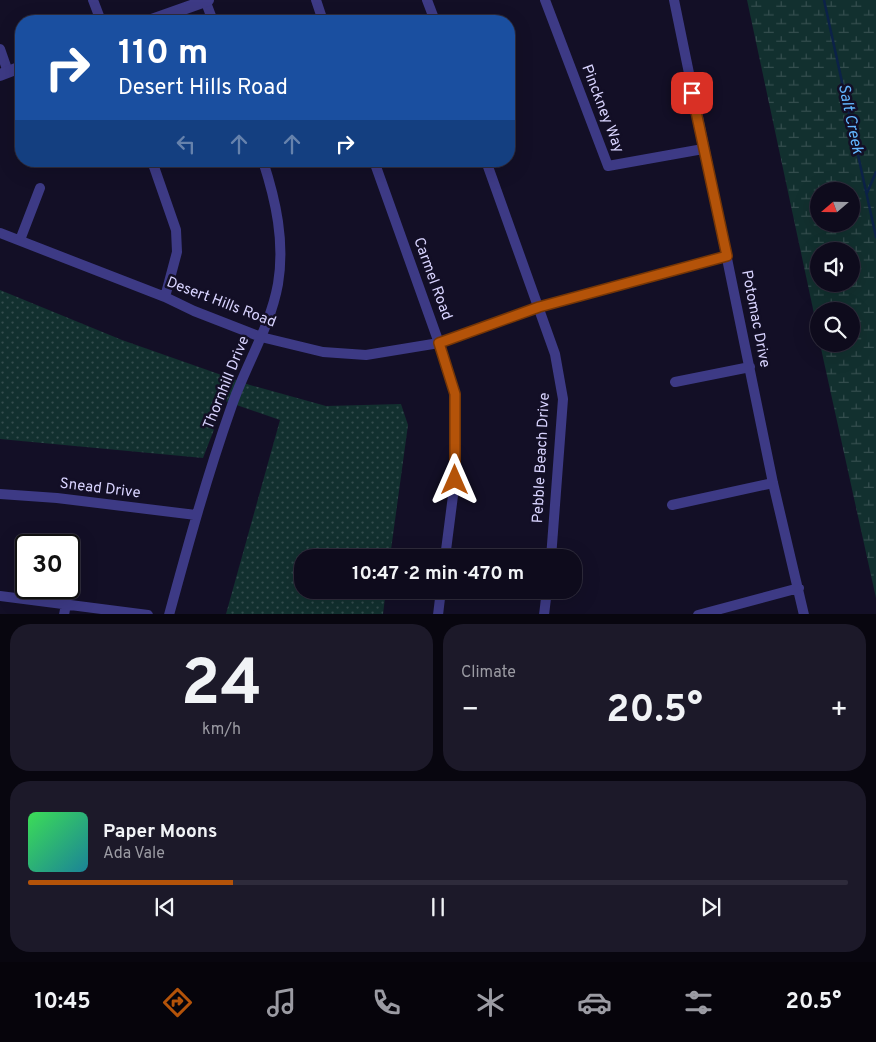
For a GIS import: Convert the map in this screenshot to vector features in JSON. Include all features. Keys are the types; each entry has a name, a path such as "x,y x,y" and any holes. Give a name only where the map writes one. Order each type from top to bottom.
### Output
{"street":[{"path":"94,0 99,15"},
{"path":"165,15 206,0 210,15"},
{"path":"316,0 322,15"},
{"path":"427,0 433,15"},
{"name":"Pinckney Way","path":"545,0 608,166 704,148"},
{"name":"Potomac Drive","path":"674,0 773,483 804,614"},
{"path":"0,49 4,73"},
{"path":"154,167 176,230 177,252 165,297"},
{"name":"Thornhill Drive","path":"169,614 196,515 232,405 262,338 278,285 281,254 278,218 265,167"},
{"name":"Carmel Road","path":"376,167 439,343 455,394 455,480 446,549"},
{"name":"Pebble Beach Drive","path":"488,167 555,354 563,399 552,549"},
{"path":"20,240 40,188"},
{"name":"Desert Hills Road","path":"0,233 165,297 194,311 262,338 323,352 366,355 439,343 539,307 727,256"},
{"path":"676,382 750,367"},
{"path":"672,505 773,483"},
{"name":"Snead Drive","path":"0,494 57,498 196,515"},
{"path":"698,614 799,588"},
{"path":"0,596 65,609 148,614"},
{"path":"438,614 440,599"},
{"path":"544,614 546,599"}],"green space":[{"path":"747,0 876,0 876,598 822,352 860,352 860,302 812,302"},
{"path":"0,290 122,340 250,385 326,406 401,404 408,425 391,549 294,549 294,599 385,599 383,614 226,614 280,420 225,401 203,458 0,439"}],"waterway":[{"name":"Salt Creek","path":"824,0 876,237"},
{"path":"867,193 876,172"}],"route":[{"path":"455,480 455,394 439,343 539,307 727,256 692,93"}]}
